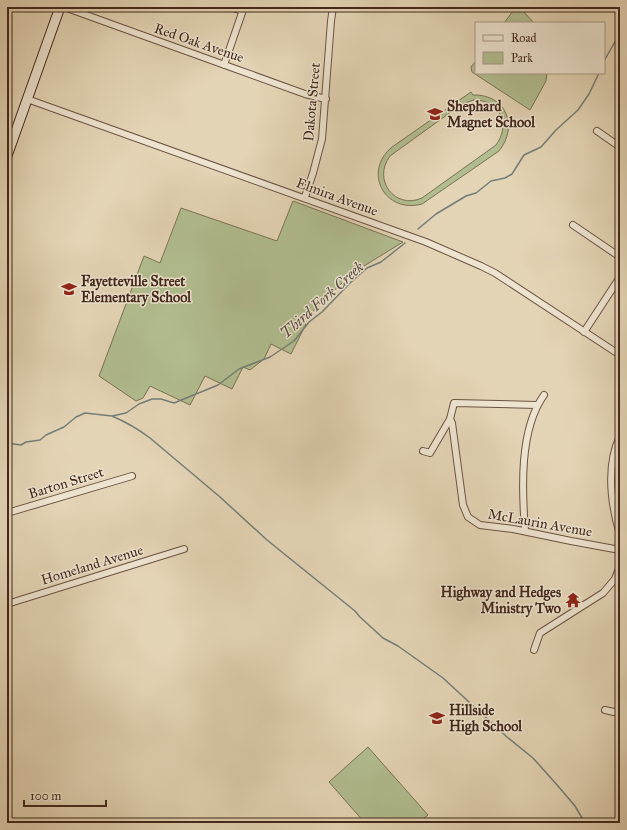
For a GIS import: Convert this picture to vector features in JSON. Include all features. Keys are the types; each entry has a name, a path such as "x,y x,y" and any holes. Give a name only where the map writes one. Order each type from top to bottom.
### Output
{"main road":[{"path":"7,156 60,7"}],"street":[{"name":"Red Oak Avenue","path":"64,7 305,94 326,99"},
{"path":"224,65 243,9 231,7"},
{"name":"Dakota Street","path":"305,197 320,150 326,99 333,7"},
{"name":"Elmira Avenue","path":"27,99 305,197 426,242 481,266 508,281 620,355"},
{"path":"597,131 620,147"},
{"path":"573,226 620,257"},
{"path":"584,332 620,277"},
{"path":"524,531 523,502 527,439 537,405 544,395"},
{"path":"423,451 430,453 450,419 454,403 537,405"},
{"name":"McLaurin Avenue","path":"450,419 452,423 463,505 466,514 471,520 480,525 524,531 620,550"},
{"path":"620,436 615,453 611,482 614,511 620,535"},
{"name":"Barton Street","path":"7,513 132,476"},
{"name":"Homeland Avenue","path":"7,604 184,549"},
{"path":"534,650 540,633 603,593 615,579 620,566"},
{"path":"605,710 614,712 620,711"}],"green space":[{"path":"516,7 523,11 533,22 505,22"},
{"path":"475,62 475,74 472,72 471,67"},
{"path":"475,74 547,74 546,81 530,110"},
{"path":"471,92 473,95 484,96 494,100 506,113 508,132 499,151 422,204 409,205 397,203 388,197 382,189 379,179 379,168 383,157 392,147","holes":["474,100 491,104 500,115 503,130 496,145 422,198 412,201 403,200 395,196 385,183 385,165 390,156 462,104"]},
{"path":"293,201 403,242 351,274 302,322 306,324 291,354 271,344 264,359 250,370 243,367 232,389 205,376 190,405 150,386 143,398 136,401 99,376 144,256 160,263 181,208 277,241"},
{"path":"368,747 428,815 418,823 365,823 329,782"}],"waterway":[{"name":"Third Fork Creek","path":"605,59 620,33"},
{"name":"Third Fork Creek","path":"418,229 436,214 466,196 476,193 491,181 505,178 512,174 524,155 541,147 556,130 578,110 589,94 599,74"},
{"name":"Third Fork Creek","path":"7,443 21,445 26,442 40,440 46,435 64,427 76,417 85,413 112,416 126,413 139,404 152,399 161,399 174,403 218,385 239,369 270,357 294,341 309,322 322,312 350,283 367,268 381,262 405,243"},
{"path":"112,416 132,426 150,438 220,497 267,540 355,611 383,638 398,646 443,678 507,737 533,758 575,806 585,823"}],"place":[{"name":"Shephard Magnet School","path":"435,114"},
{"name":"Fayetteville Street Elementary School","path":"69,289"},
{"name":"Highway and Hedges Ministry Two","path":"573,600"},
{"name":"Hillside High School","path":"437,718"}]}
